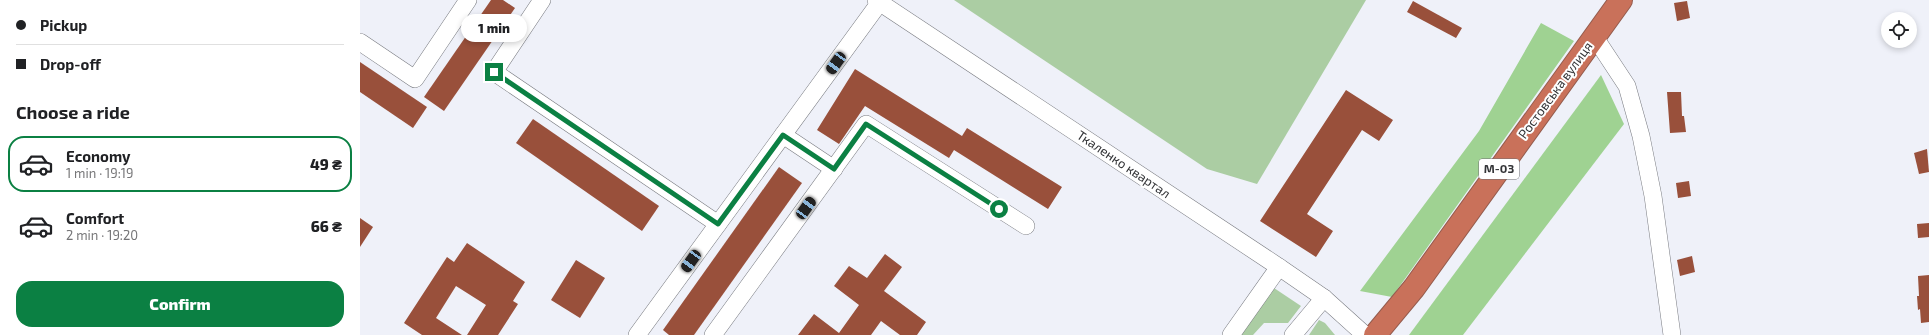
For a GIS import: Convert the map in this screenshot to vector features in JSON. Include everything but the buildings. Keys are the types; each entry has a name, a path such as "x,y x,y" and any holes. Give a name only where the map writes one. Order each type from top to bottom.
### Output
{"highway":[{"name":"Ростовська вулиця","path":"1375,335 1414,288 1621,0"}],"street":[{"path":"360,42 415,79 468,0"},
{"path":"542,0 494,72 718,224"},
{"path":"637,335 783,135 878,1"},
{"name":"Ткаленко квартал","path":"878,1 1279,267 1324,298 1365,335"},
{"path":"1594,36 1627,86 1641,136 1653,196 1672,335"},
{"path":"713,335 866,124 1026,226"},
{"path":"783,135 834,169"},
{"path":"1232,335 1279,267"},
{"path":"1293,335 1324,298"}],"green space":[{"path":"954,0 1366,0 1257,184 1207,169"},
{"path":"1541,23 1574,41 1392,297 1360,291 1479,131"},
{"path":"1601,75 1624,124 1463,335 1409,335"},
{"path":"1271,286 1301,306 1288,323 1264,323 1253,335 1238,335"},
{"path":"1319,320 1325,323 1335,335 1309,335"}],"route":[{"path":"494,72 718,224 783,135 834,169 866,124 999,209"}]}
